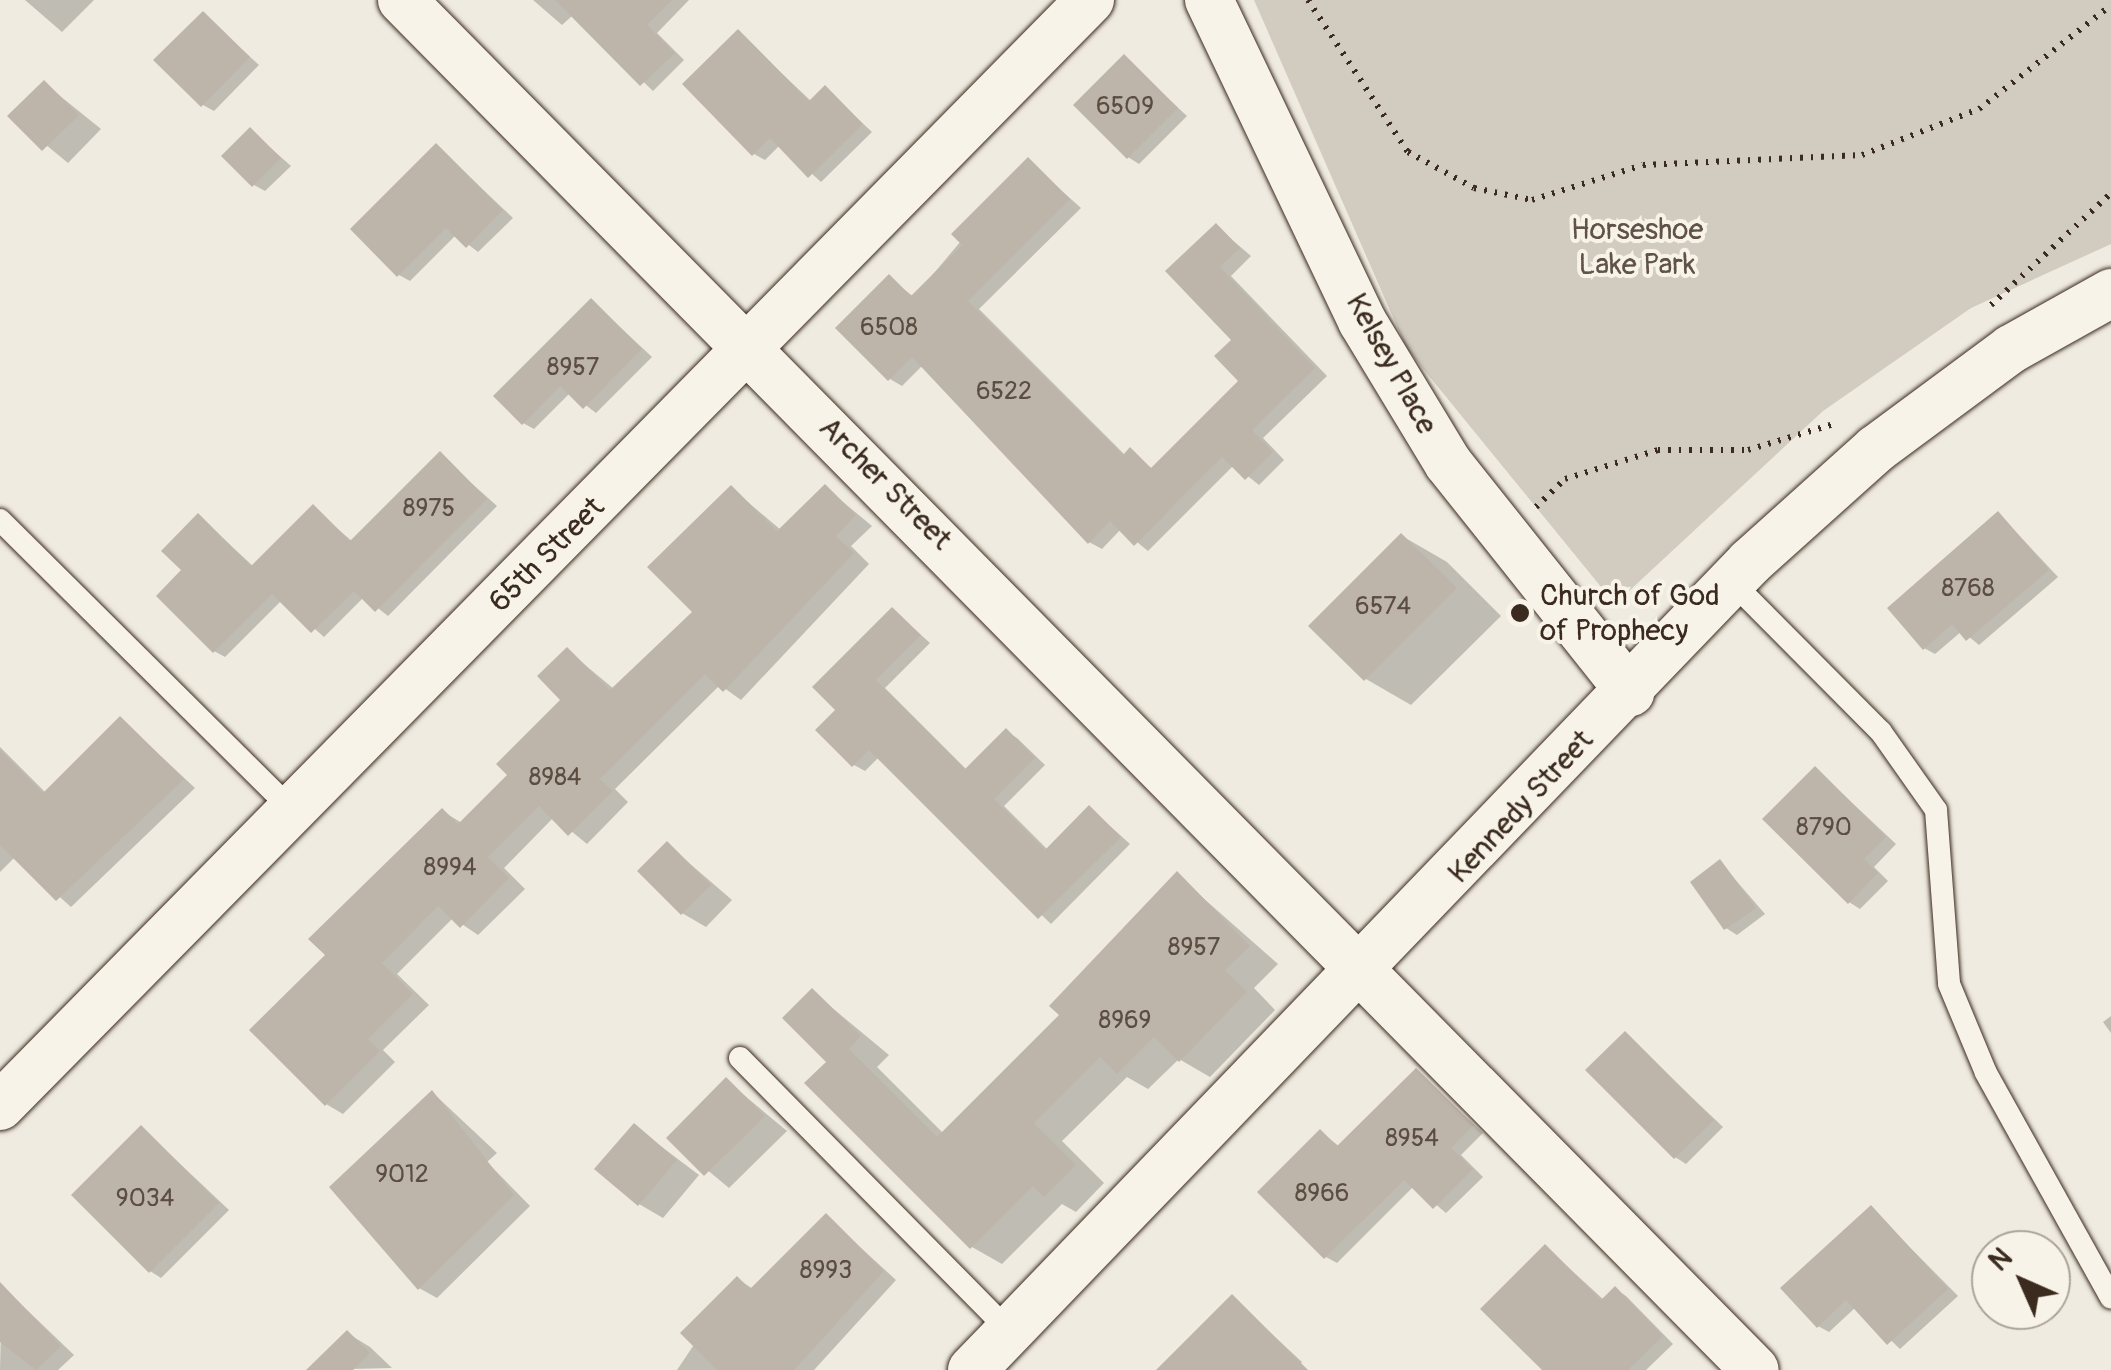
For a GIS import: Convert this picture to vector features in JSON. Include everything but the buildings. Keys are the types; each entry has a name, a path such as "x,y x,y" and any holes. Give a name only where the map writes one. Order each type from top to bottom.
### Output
{"street":[{"name":"Archer Street","path":"402,0 1368,969 1756,1370"},
{"name":"65th Street","path":"0,1106 752,350 1090,0"},
{"name":"Kelsey Place","path":"1208,0 1362,321 1448,463 1630,692"},
{"name":"Kennedy Street","path":"972,1370 1368,969 1732,582 1876,449 2012,349 2111,292"}],"lane":[{"path":"0,520 294,811"},
{"path":"1732,582 1881,732 1936,810 1948,984 1986,1073 2111,1298"},
{"path":"740,1058 1010,1332"}],"path":[{"path":"1308,0 1408,152 1474,188 1532,200 1643,164 1862,155 1979,109 2111,4"},
{"path":"1984,312 2111,194"},
{"path":"1506,535 1566,479 1658,450 1748,450 1841,422"}],"green space":[{"name":"Horseshoe Lake Park","path":"1254,0 2111,0 2111,244 1971,308 1823,411 1615,604 1407,349"}],"place":[{"name":"Church of God of Prophecy","path":"1520,613"}]}
